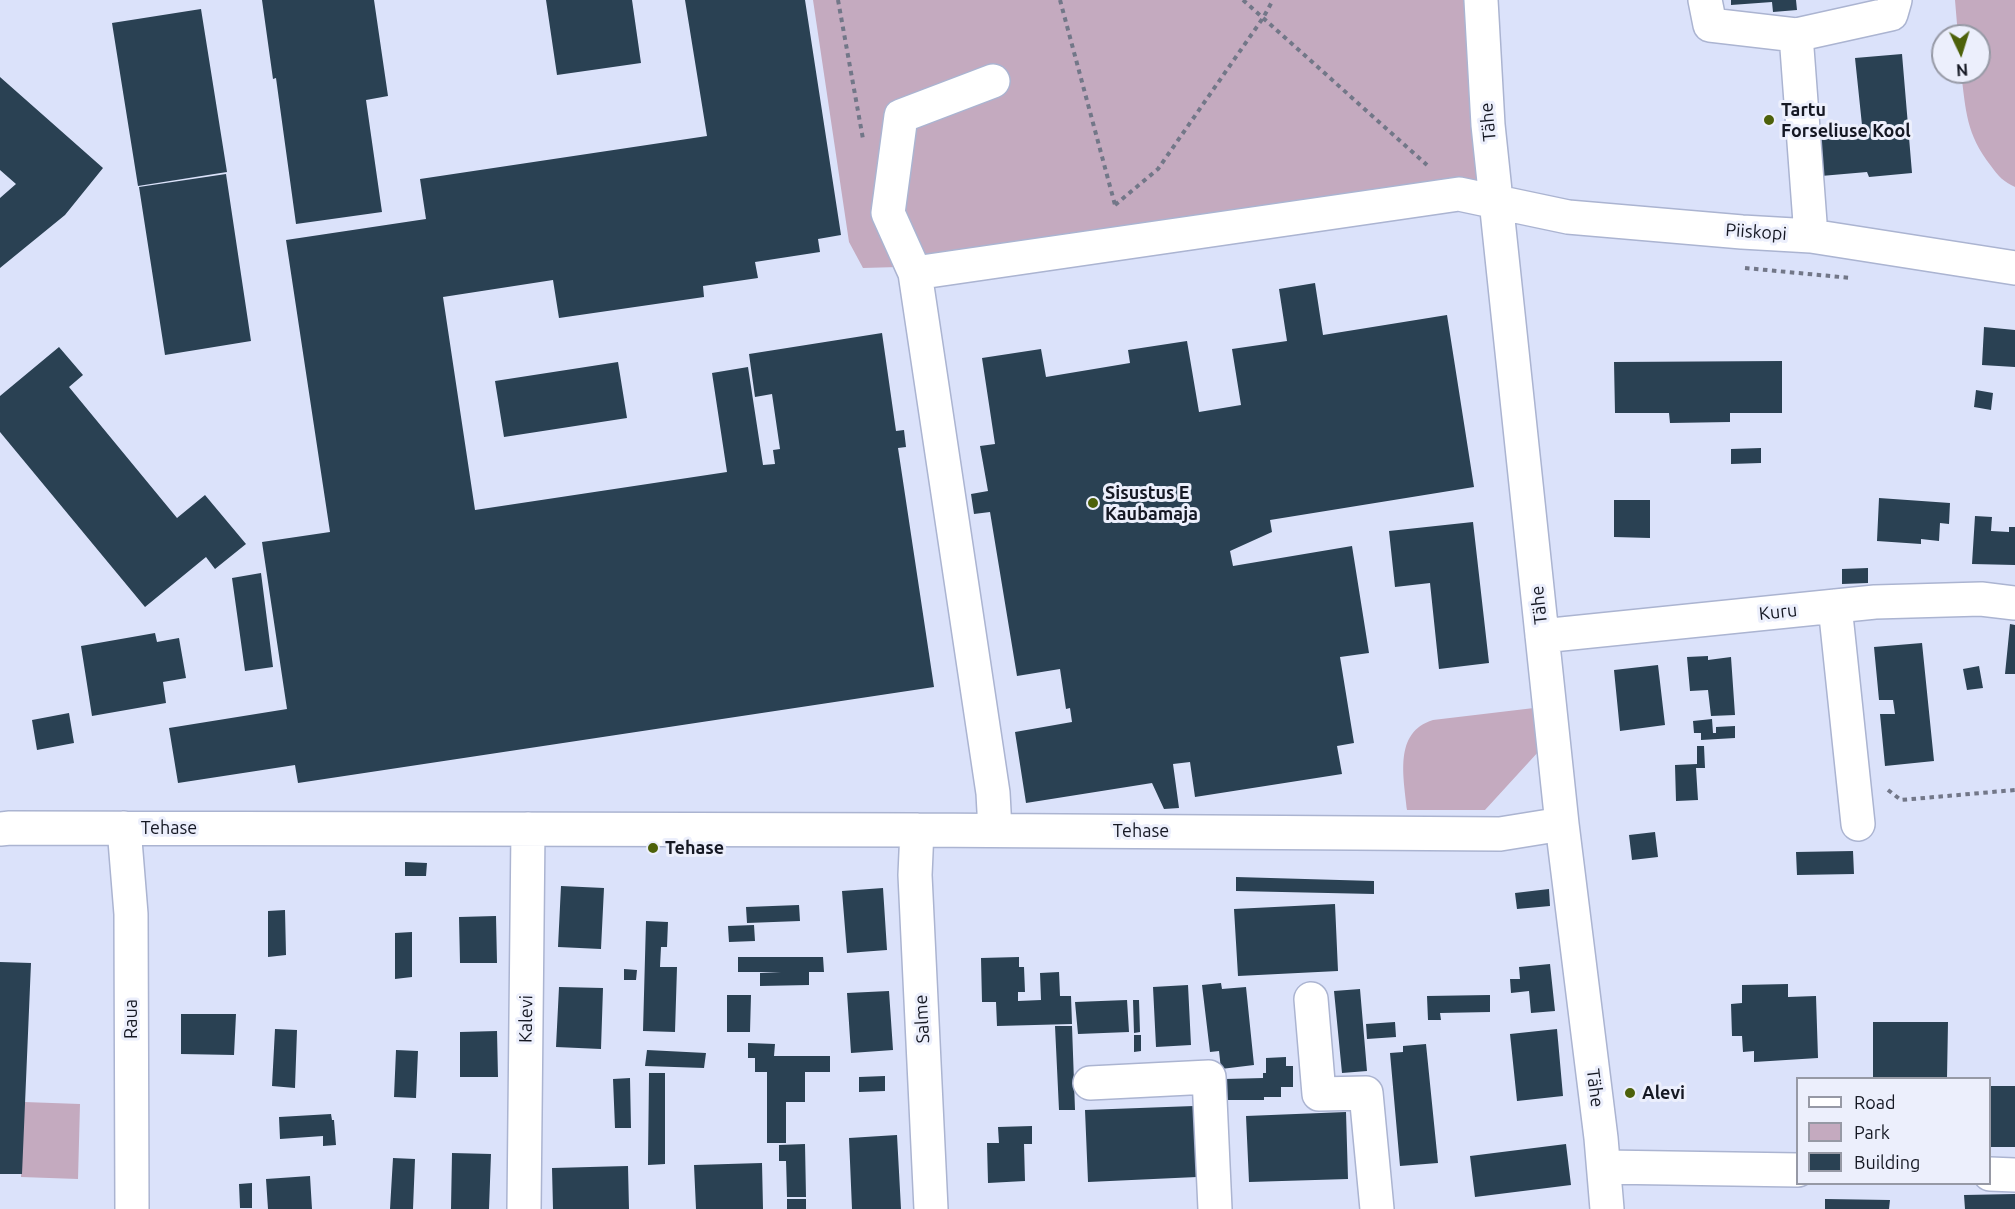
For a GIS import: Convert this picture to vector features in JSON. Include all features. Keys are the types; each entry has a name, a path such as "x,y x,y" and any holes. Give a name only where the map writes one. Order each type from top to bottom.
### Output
{"street":[{"name":"Tähe","path":"1481,0 1488,125 1496,202 1562,824 1604,1167 1607,1209"},
{"path":"1705,0 1710,26 1796,36 1891,14 1894,0"},
{"path":"1796,36 1811,236"},
{"path":"993,81 901,116 888,213 915,273 993,793 995,830"},
{"path":"915,273 1459,194"},
{"name":"Piiskopi","path":"1459,194 1568,217 1811,236 2015,268"},
{"name":"Kuru","path":"1542,636 1875,602 1981,599 2015,603"},
{"path":"1835,606 1858,824"},
{"name":"Tehase","path":"0,829 995,830 1500,834 1562,824"},
{"name":"Raua","path":"124,828 131,914 132,1209"},
{"name":"Kalevi","path":"524,1209 528,829"},
{"name":"Salme","path":"917,830 915,875 931,1209"},
{"path":"1311,999 1318,1094 1366,1093 1377,1209"},
{"path":"1090,1083 1209,1077 1215,1209"},
{"path":"1604,1167 1796,1170"},
{"path":"1991,1174 2015,1175"}],"path":[{"path":"838,0 864,142 901,116"},
{"path":"1060,0 1115,205 1158,169 1263,18 1273,0"},
{"path":"1243,0 1459,194"},
{"path":"1738,267 1854,279"},
{"path":"1851,759 1901,800 2015,790"}],"green space":[{"path":"813,0 1468,0 1484,180 898,267 863,268 849,242"},
{"path":"1955,0 2015,0 2015,187 1999,176 1976,143 1966,110 1963,84 1991,84 1991,24 1957,24"},
{"path":"1534,708 1539,751 1485,810 1407,810 1403,771 1406,745 1420,726 1433,720"},
{"path":"24,1102 80,1104 78,1179 21,1177"}],"building":[{"path":"262,0 374,0 388,96 366,100 382,212 296,224 276,78 273,79"},
{"path":"546,0 632,0 641,63 557,75"},
{"path":"685,0 805,0 841,235 818,239 820,252 755,262 758,278 703,286 704,297 559,318 553,280 443,297 475,510 727,472 712,373 748,367 763,465 775,464 773,450 780,449 772,394 755,397 749,354 882,333 896,431 904,430 906,447 898,448 934,687 298,783 295,765 178,783 169,728 287,709 262,542 330,532 286,240 426,219 420,179 707,136"},
{"path":"1731,0 1796,0 1797,10 1773,12 1772,2 1731,5"},
{"path":"201,9 227,172 138,186 112,23"},
{"path":"1902,54 1912,173 1869,177 1867,172 1821,176 1815,130 1862,125 1855,58"},
{"path":"0,77 103,168 65,215 0,268 0,198 16,184 0,170"},
{"path":"226,174 251,341 165,355 139,187"},
{"path":"1315,283 1323,335 1447,315 1474,487 1270,520 1272,532 1230,551 1233,566 1352,546 1369,653 1340,657 1354,743 1337,746 1342,774 1195,797 1190,762 1173,764 1179,808 1164,809 1152,783 1026,803 1015,732 1072,722 1070,708 1066,709 1060,669 1017,676 990,512 974,514 971,494 988,491 980,446 995,444 982,358 1041,349 1046,377 1130,363 1128,350 1187,341 1199,412 1241,405 1232,349 1287,341 1279,289"},
{"path":"1984,327 2015,330 2015,367 1982,365"},
{"path":"59,347 83,375 69,387 177,518 205,495 246,544 215,569 206,557 145,607 0,432 0,396"},
{"path":"1782,361 1782,413 1730,413 1730,422 1670,423 1669,413 1615,413 1614,362"},
{"path":"618,362 627,418 504,437 495,381"},
{"path":"1976,390 1993,393 1991,410 1974,407"},
{"path":"1761,448 1761,463 1731,464 1731,449"},
{"path":"1879,498 1950,503 1949,524 1940,523 1939,541 1921,539 1921,544 1877,541"},
{"path":"1614,500 1650,500 1650,538 1614,537"},
{"path":"1975,516 1992,517 1991,531 2009,532 2009,527 2015,527 2015,565 1972,564"},
{"path":"1473,522 1489,663 1439,669 1430,583 1395,587 1389,531"},
{"path":"1868,568 1868,583 1842,584 1842,569"},
{"path":"261,573 273,667 245,671 232,578"},
{"path":"2010,624 2015,625 2015,674 2005,674"},
{"path":"155,633 157,642 179,638 186,678 163,682 166,703 92,716 81,646"},
{"path":"1922,643 1934,761 1885,766 1880,714 1895,714 1893,700 1879,700 1874,647"},
{"path":"1708,656 1708,660 1731,657 1735,715 1711,716 1708,690 1690,691 1687,657"},
{"path":"1658,665 1665,725 1620,731 1614,670"},
{"path":"1979,666 1983,688 1967,690 1963,669"},
{"path":"69,713 74,743 37,750 32,720"},
{"path":"1712,719 1713,733 1716,733 1716,727 1735,726 1735,738 1701,740 1701,733 1694,733 1693,721"},
{"path":"1697,746 1704,746 1705,768 1696,768 1698,800 1676,801 1675,765 1697,764"},
{"path":"1655,832 1658,857 1632,860 1629,835"},
{"path":"1853,851 1854,874 1797,875 1796,852"},
{"path":"405,862 427,863 426,876 405,876"},
{"path":"1236,877 1374,881 1374,894 1236,891"},
{"path":"561,886 604,888 601,949 558,947"},
{"path":"883,888 887,950 847,953 842,891"},
{"path":"1549,889 1550,906 1517,909 1515,893"},
{"path":"1335,904 1338,971 1238,976 1234,909"},
{"path":"799,905 800,921 747,923 746,907"},
{"path":"285,910 286,955 268,957 268,911"},
{"path":"496,916 497,963 460,963 459,917"},
{"path":"646,921 668,922 667,947 661,947 660,967 677,967 675,1032 643,1031"},
{"path":"754,925 755,941 729,942 728,926"},
{"path":"412,932 412,977 395,979 395,933"},
{"path":"738,957 823,957 824,972 809,972 809,985 760,986 760,973 781,972 738,972"},
{"path":"1019,957 1019,967 1024,967 1025,992 1018,992 1018,1001 1041,1000 1040,973 1059,972 1060,996 1071,996 1072,1024 997,1026 996,1002 982,1002 981,958"},
{"path":"0,962 31,963 22,1174 0,1174"},
{"path":"1550,964 1555,1011 1531,1013 1529,991 1511,993 1510,979 1520,979 1519,967"},
{"path":"624,969 637,970 636,980 624,980"},
{"path":"1221,983 1222,989 1246,987 1254,1065 1221,1069 1219,1051 1210,1052 1202,985"},
{"path":"1788,984 1788,997 1816,996 1818,1058 1754,1062 1754,1051 1743,1052 1742,1036 1732,1036 1731,1004 1742,1003 1742,985"},
{"path":"1188,985 1191,1045 1156,1047 1153,987"},
{"path":"559,987 603,988 601,1049 556,1047"},
{"path":"1360,989 1367,1071 1342,1073 1334,991"},
{"path":"889,991 893,1050 851,1053 847,993"},
{"path":"727,995 751,995 750,1032 727,1032"},
{"path":"1490,995 1490,1012 1440,1013 1441,1020 1428,1020 1427,996"},
{"path":"1127,1000 1129,1032 1078,1034 1075,1002"},
{"path":"1133,1000 1139,1000 1140,1032 1134,1033"},
{"path":"181,1014 236,1014 234,1055 181,1054"},
{"path":"1395,1022 1396,1037 1367,1039 1366,1024"},
{"path":"1873,1022 1948,1022 1947,1077 1873,1077"},
{"path":"1055,1026 1072,1026 1075,1110 1059,1110"},
{"path":"275,1029 297,1030 295,1088 272,1086"},
{"path":"1557,1029 1563,1096 1517,1101 1510,1034"},
{"path":"497,1031 498,1077 460,1077 460,1032"},
{"path":"1134,1035 1141,1035 1141,1051 1134,1052"},
{"path":"748,1043 775,1044 774,1056 830,1056 830,1072 805,1072 805,1102 786,1102 786,1143 767,1143 767,1072 755,1072 755,1058 748,1058"},
{"path":"1426,1044 1438,1163 1400,1166 1390,1053 1403,1052 1403,1046"},
{"path":"396,1050 418,1051 416,1098 394,1097"},
{"path":"647,1050 706,1053 704,1068 645,1066"},
{"path":"1286,1057 1286,1066 1293,1066 1293,1087 1281,1087 1281,1097 1264,1097 1264,1100 1225,1100 1225,1079 1263,1078 1263,1073 1266,1073 1266,1058"},
{"path":"649,1073 665,1073 665,1164 648,1165"},
{"path":"885,1076 885,1091 859,1092 859,1077"},
{"path":"630,1078 631,1128 615,1128 613,1079"},
{"path":"1991,1086 2015,1086 2015,1147 1991,1147"},
{"path":"1194,1106 1197,1177 1088,1182 1085,1110"},
{"path":"1346,1112 1348,1179 1249,1182 1246,1116"},
{"path":"331,1114 334,1120 336,1145 323,1146 323,1136 280,1139 279,1117"},
{"path":"1032,1126 1032,1144 1024,1144 1025,1181 988,1183 987,1143 999,1143 998,1127"},
{"path":"897,1135 901,1209 852,1209 849,1138"},
{"path":"805,1144 806,1197 787,1197 786,1161 779,1161 779,1145"},
{"path":"1566,1144 1571,1185 1475,1197 1470,1156"},
{"path":"452,1153 491,1154 489,1209 451,1209"},
{"path":"393,1158 415,1159 413,1209 390,1209"},
{"path":"762,1163 763,1209 696,1209 694,1165"},
{"path":"628,1166 629,1209 553,1209 552,1168"},
{"path":"310,1176 312,1209 268,1209 266,1179"},
{"path":"252,1183 252,1208 240,1208 239,1184"},
{"path":"2015,1194 2015,1209 1965,1209 1964,1195"},
{"path":"787,1199 806,1199 806,1209 787,1209"},
{"path":"1825,1199 1890,1200 1889,1209 1825,1209"}],"place":[{"name":"Tartu Forseliuse Kool","path":"1769,120"},
{"name":"Sisustus E Kaubamaja","path":"1093,503"},
{"name":"Tehase","path":"653,848"},
{"name":"Alevi","path":"1630,1093"}]}
